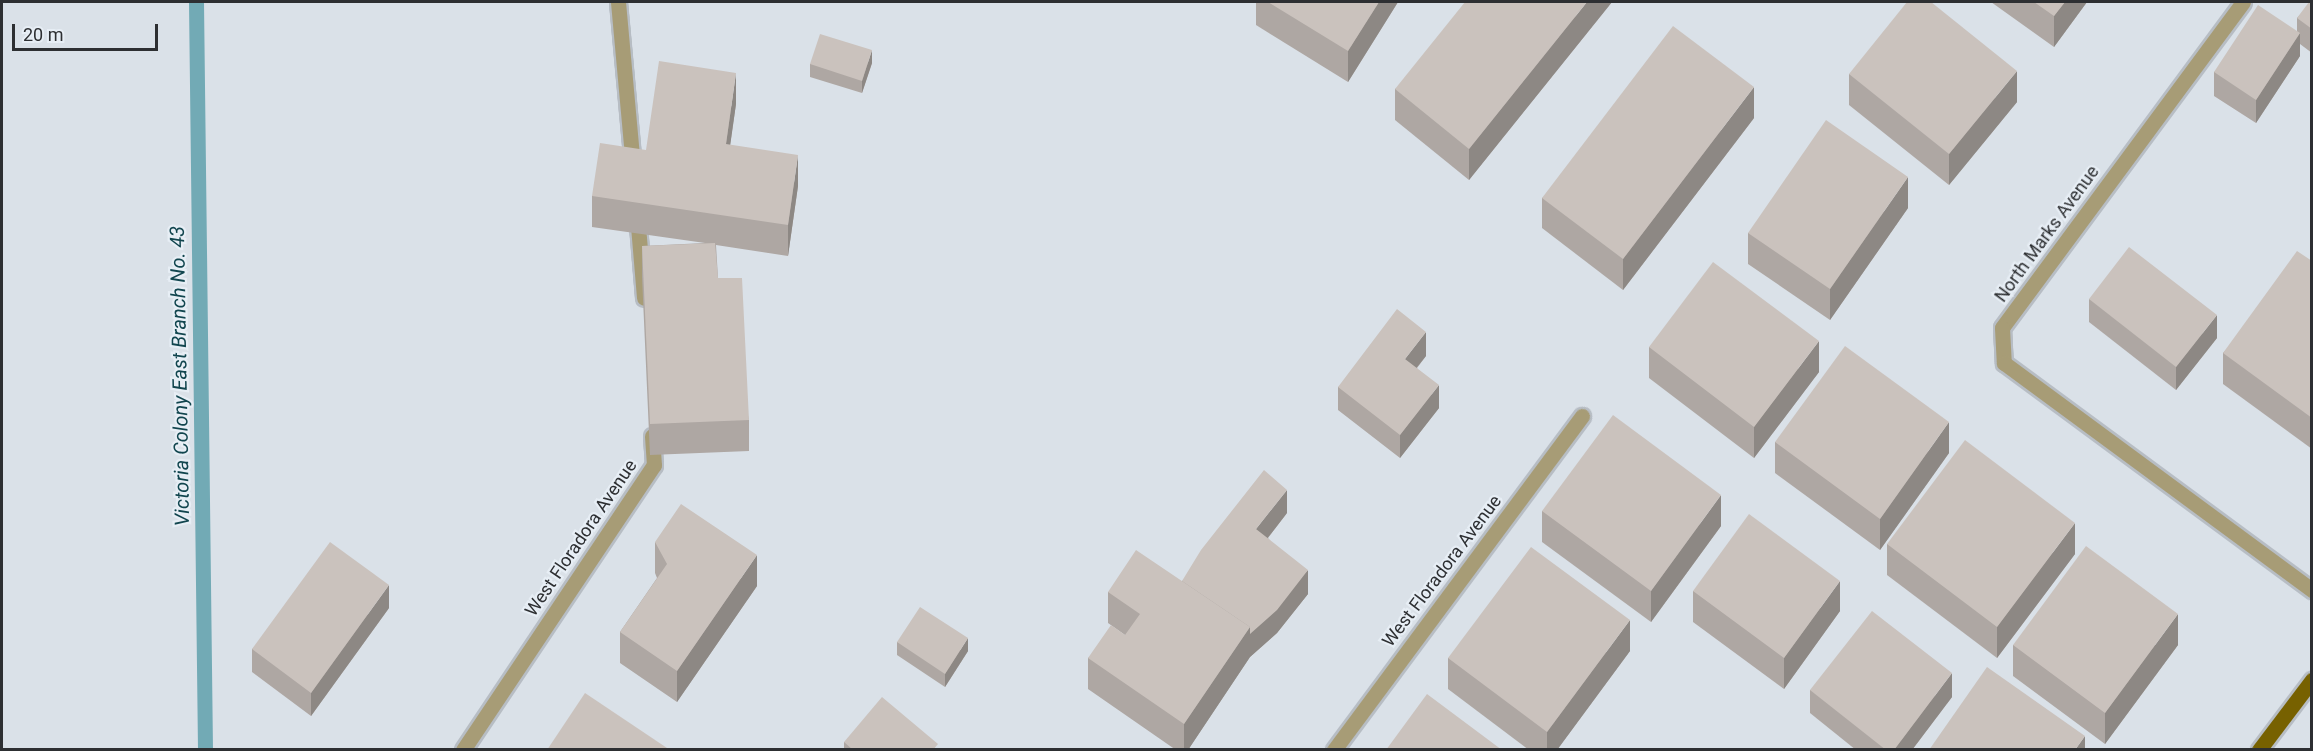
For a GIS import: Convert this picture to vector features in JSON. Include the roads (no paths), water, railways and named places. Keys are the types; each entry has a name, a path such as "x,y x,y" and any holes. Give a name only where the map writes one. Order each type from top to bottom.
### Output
{"main road":[{"path":"2259,750 2312,680"}],"street":[{"path":"618,2 645,312"},
{"name":"North Marks Avenue","path":"2243,2 2002,328 2004,363 2312,590"},
{"name":"West Floradora Avenue","path":"1334,750 1582,417"},
{"name":"West Floradora Avenue","path":"463,750 654,465 651,418"}],"waterway":[{"name":"Victoria Colony East Branch No. 43","path":"196,2 205,750"}]}
